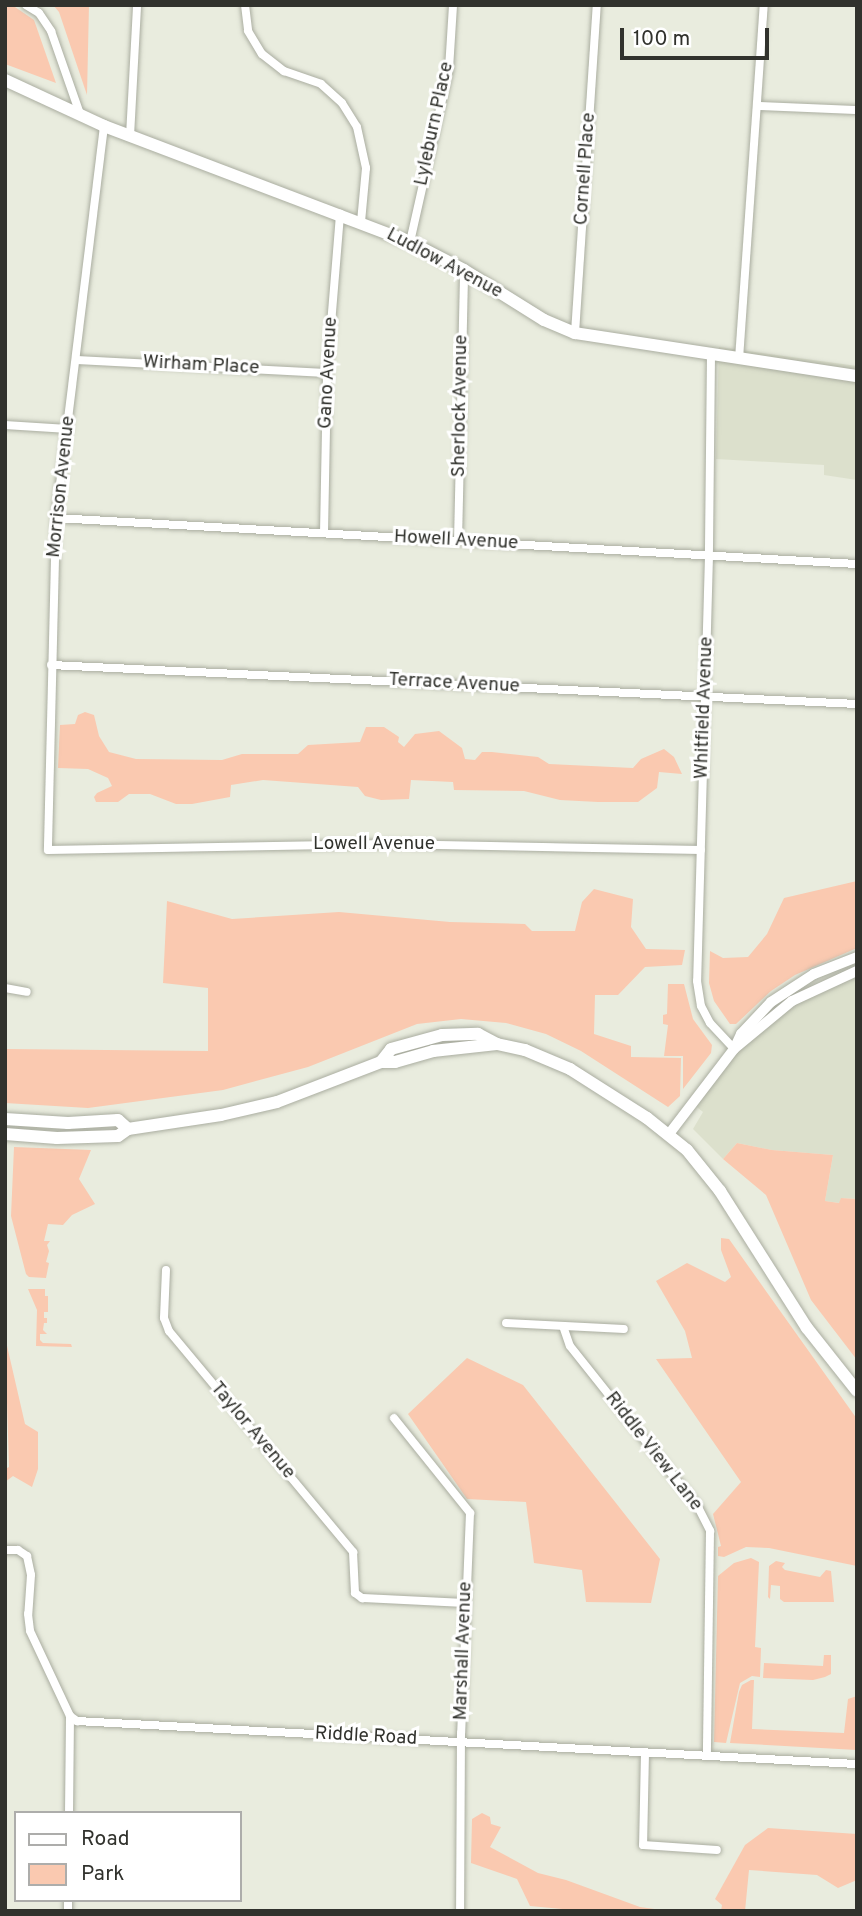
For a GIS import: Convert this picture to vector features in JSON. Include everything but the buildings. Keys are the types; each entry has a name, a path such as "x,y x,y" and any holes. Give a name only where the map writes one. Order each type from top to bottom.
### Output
{"main road":[{"name":"Ludlow Avenue","path":"5,80 104,126 410,242 464,270 544,320 575,333 857,376"},
{"path":"5,1134 74,1138 118,1136 128,1129 221,1115 277,1102 382,1062 391,1049 442,1035 478,1034 497,1044 525,1050 557,1062 669,1134 701,1165 807,1328 857,1391"},
{"path":"5,1119 68,1123 118,1120 128,1129"}],"street":[{"path":"26,5 39,13 51,31 80,114"},
{"path":"130,136 137,5"},
{"path":"245,5 248,31 262,54 284,71 321,84 342,103 352,119 362,140 366,168 361,222"},
{"name":"Lyleburn Place","path":"410,242 449,69 453,5"},
{"name":"Cornell Place","path":"575,333 597,5"},
{"path":"739,359 764,5"},
{"path":"758,106 857,110"},
{"name":"Morrison Avenue","path":"48,850 56,518 104,126"},
{"name":"Gano Avenue","path":"324,533 327,373 340,214"},
{"name":"Sherlock Avenue","path":"458,541 464,270"},
{"name":"Whitfield Avenue","path":"711,355 698,993 710,1023 734,1049"},
{"name":"Wirham Place","path":"76,359 327,373"},
{"path":"5,425 68,429"},
{"name":"Howell Avenue","path":"56,518 857,564"},
{"name":"Terrace Avenue","path":"51,665 857,704"},
{"name":"Lowell Avenue","path":"48,850 369,844 701,850"},
{"path":"669,1134 734,1049 741,1034 771,1002 814,974 857,957"},
{"path":"734,1049 792,1001 857,971"},
{"path":"5,988 27,992"},
{"name":"Taylor Avenue","path":"166,1270 164,1318 169,1331 353,1552 355,1593 362,1598 466,1603"},
{"path":"506,1323 624,1329"},
{"name":"Riddle View Lane","path":"563,1326 570,1346 698,1507 710,1531 707,1756"},
{"name":"Marshall Avenue","path":"394,1418 470,1513 461,1742 460,1911"},
{"path":"5,1550 18,1550 27,1556 31,1574 28,1614 30,1631 70,1716 69,1811"},
{"name":"Riddle Road","path":"70,1716 77,1721 96,1723 857,1764"},
{"path":"645,1753 643,1845 717,1850"}],"shaded area":[{"path":"719,347 857,366 857,480 824,475 824,465 716,459"},
{"path":"857,971 857,1199 842,1198 840,1203 825,1201 833,1155 772,1150 737,1143 723,1159 693,1129 703,1112 693,1104 734,1049 776,1014"}],"green space":[{"path":"5,5 12,5 34,20 56,83 5,64"},
{"path":"53,5 89,5 87,95 59,12"},
{"path":"85,712 94,715 99,736 109,752 136,759 222,760 242,754 298,754 308,745 360,742 366,727 384,727 399,737 398,742 404,747 415,734 439,731 462,748 465,759 475,760 482,752 492,752 538,757 549,764 633,768 641,759 664,749 674,757 682,774 659,772 657,788 638,802 560,800 524,791 454,790 453,782 411,780 409,799 381,800 365,796 358,787 263,780 231,785 230,797 192,804 176,804 150,794 129,794 118,802 96,802 94,797 97,793 112,786 108,778 88,769 58,768 60,725 75,724 78,715"},
{"path":"857,881 857,948 795,975 771,991 736,1024 730,1024 714,1001 709,983 710,951 723,958 748,957 767,934 784,898"},
{"path":"594,889 633,899 631,927 646,949 685,950 682,965 645,967 618,995 595,995 594,1034 631,1046 631,1057 681,1058 680,1096 668,1107 581,1051 546,1034 506,1023 461,1019 417,1024 308,1067 223,1090 88,1108 5,1103 5,1049 208,1051 208,988 163,983 167,901 232,919 339,912 450,922 525,924 532,931 575,931 582,902"},
{"path":"668,984 684,984 693,1019 712,1045 711,1053 683,1089 683,1056 664,1056 668,1025 663,1024 663,1015 667,1014"},
{"path":"737,1143 772,1150 833,1155 825,1201 839,1203 841,1198 857,1199 857,1360 811,1300 766,1195 723,1159"},
{"path":"14,1147 91,1150 79,1179 95,1204 72,1215 63,1225 48,1224 44,1241 50,1241 47,1245 49,1251 46,1262 49,1263 46,1278 29,1277 26,1274 11,1216"},
{"path":"721,1238 729,1239 857,1419 857,1566 769,1548 746,1547 724,1557 718,1556 718,1547 721,1546 713,1514 741,1482 656,1359 692,1358 685,1331 656,1281 687,1263 725,1282 731,1277 721,1250"},
{"path":"28,1289 45,1289 45,1296 48,1296 48,1312 44,1312 47,1323 44,1323 43,1330 47,1334 40,1334 40,1340 43,1343 71,1344 72,1347 36,1346 37,1310"},
{"path":"5,1337 25,1424 38,1432 38,1469 32,1487 13,1476 5,1482 5,1469 9,1467"},
{"path":"467,1358 523,1385 660,1559 651,1603 586,1602 582,1570 534,1563 526,1502 467,1499 408,1414"},
{"path":"751,1558 759,1562 755,1647 761,1648 760,1677 752,1676 740,1683 726,1743 714,1742 718,1576 734,1563"},
{"path":"776,1561 785,1563 782,1567 785,1570 820,1577 826,1570 831,1571 834,1602 784,1602 780,1599 780,1586 771,1585 770,1599 769,1566"},
{"path":"824,1655 831,1655 831,1674 825,1677 813,1680 763,1678 764,1663 823,1666"},
{"path":"754,1680 752,1729 844,1733 848,1699 857,1696 857,1750 730,1743 739,1692 742,1685"},
{"path":"482,1813 490,1817 491,1824 501,1827 490,1847 538,1873 566,1880 640,1907 669,1911 584,1911 530,1906 517,1879 471,1863 472,1819"},
{"path":"768,1828 857,1834 857,1880 838,1888 817,1875 749,1870 745,1911 721,1911 722,1905 715,1899 745,1845"}]}
